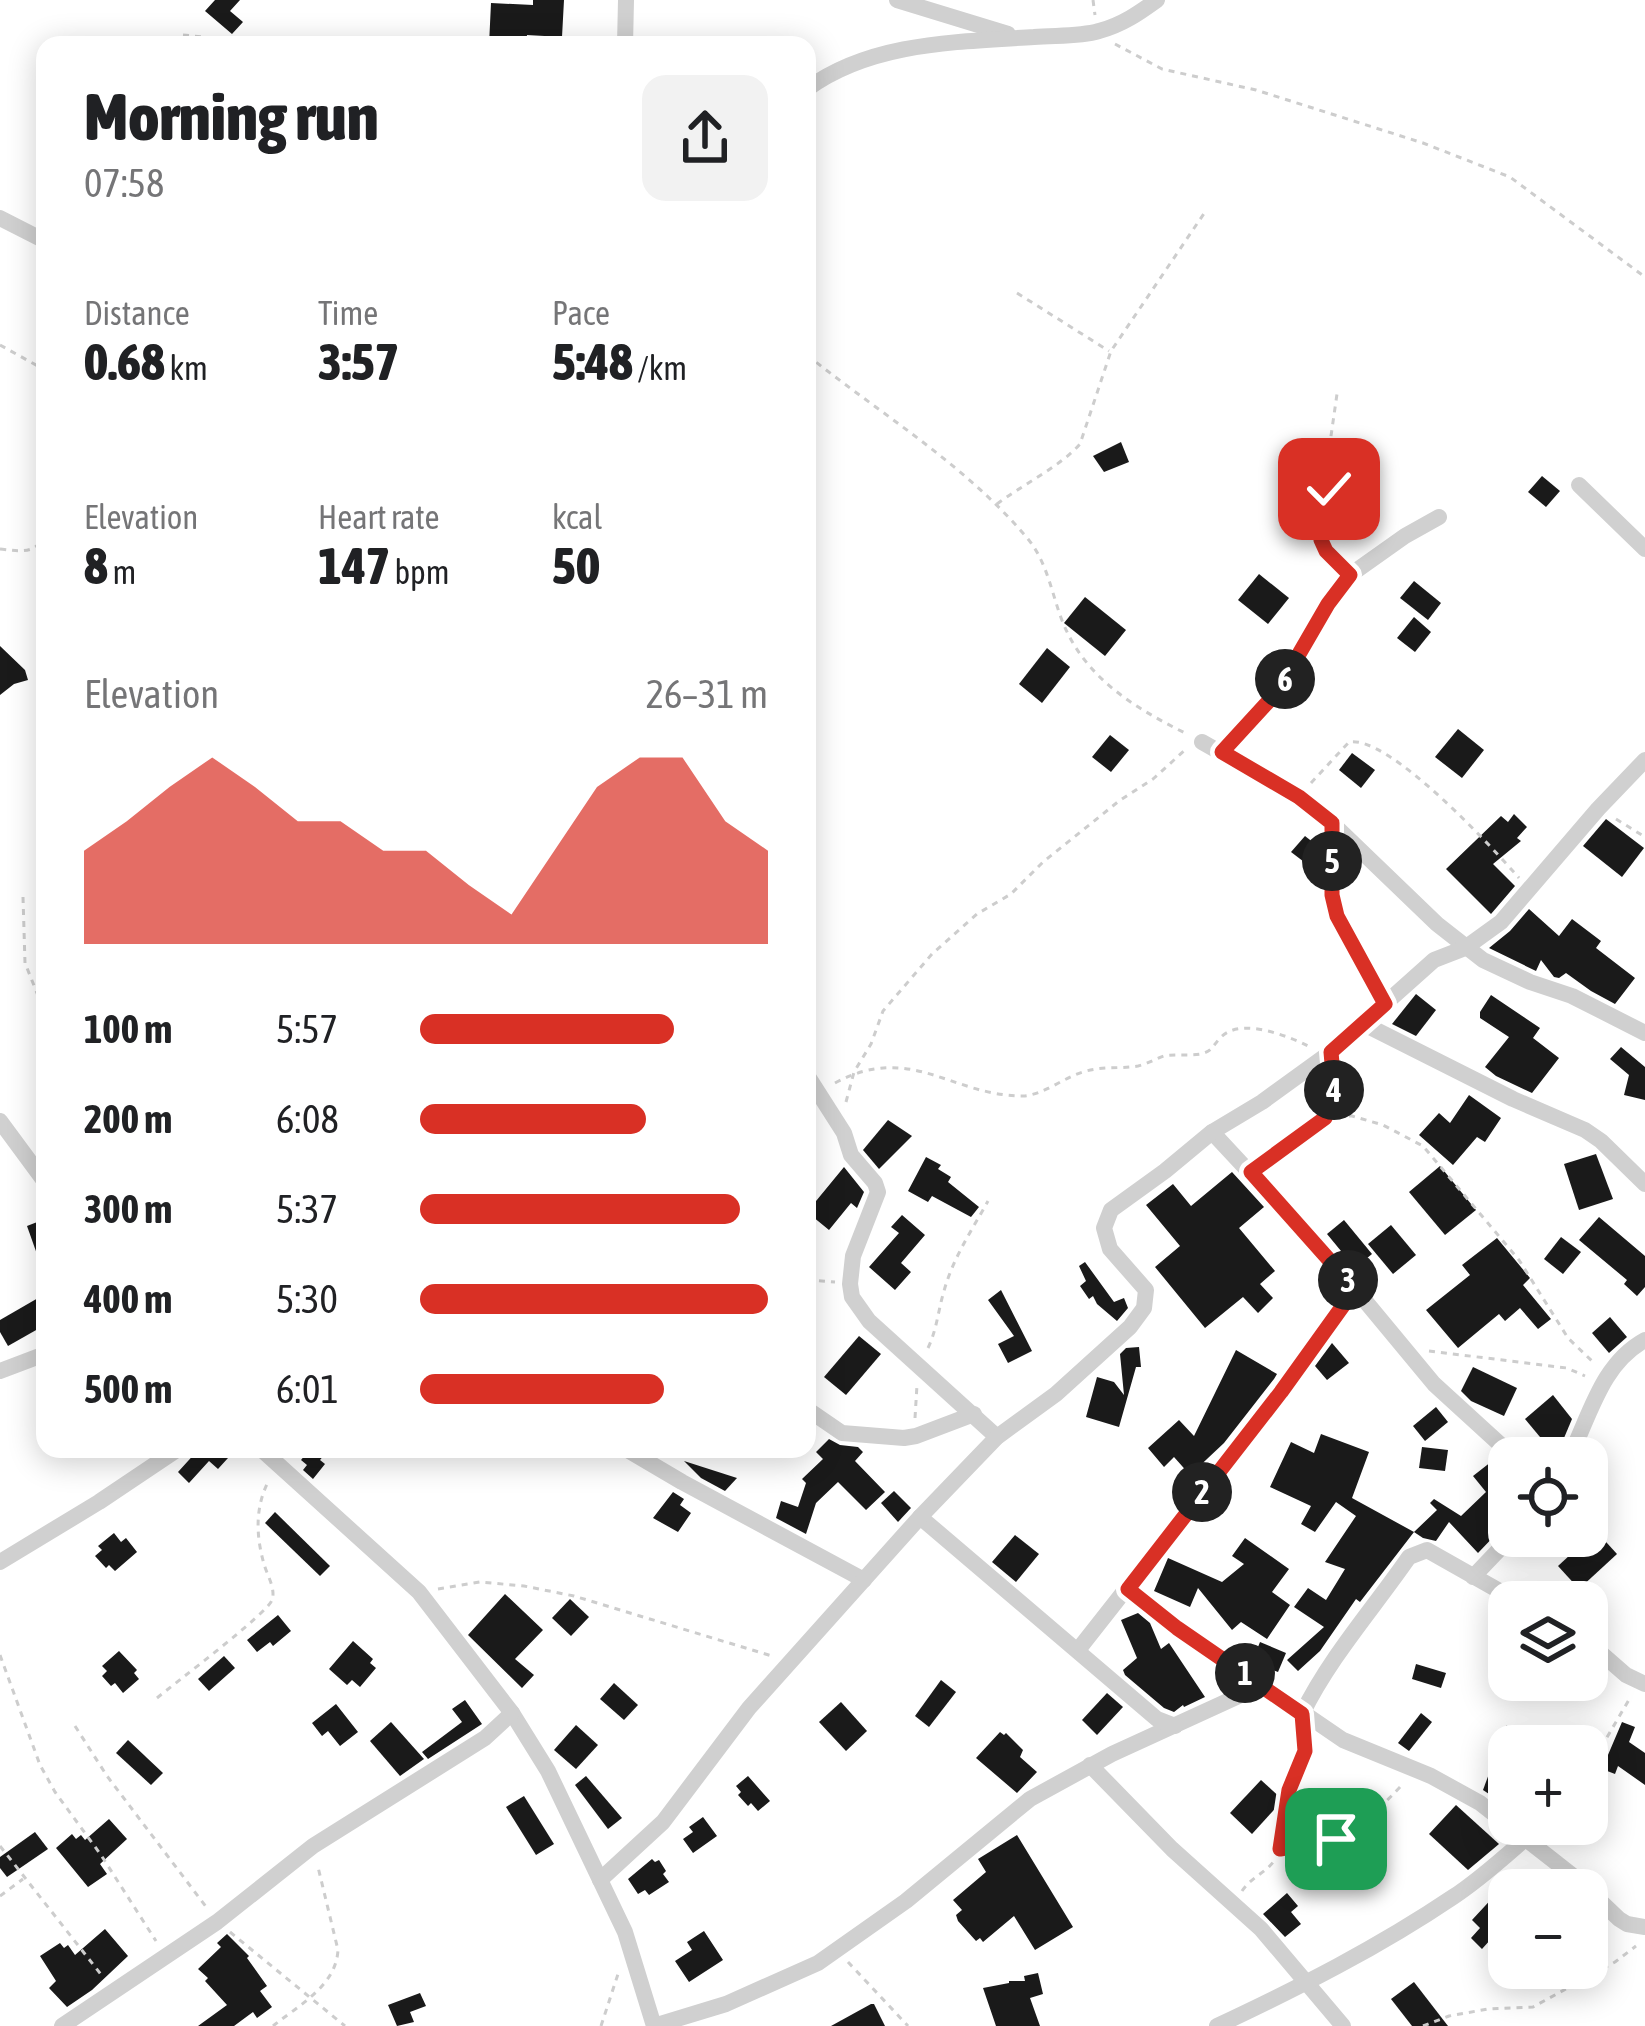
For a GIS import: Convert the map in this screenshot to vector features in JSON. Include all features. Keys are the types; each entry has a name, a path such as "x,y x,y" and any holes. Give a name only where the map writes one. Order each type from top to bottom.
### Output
{"street":[{"path":"625,36 626,0"},
{"path":"897,0 1021,38"},
{"path":"816,83 882,53 1096,32 1131,19 1157,0"},
{"path":"0,218 36,236"},
{"path":"1579,485 1645,549"},
{"path":"1222,752 1277,692 1350,575 1439,517"},
{"path":"1202,742 1299,797 1483,960 1572,996 1645,1034"},
{"path":"600,1880 663,1822 749,1708 920,1517 997,1437 1056,1394 1130,1327 1144,1308 1146,1290 1110,1250 1104,1228 1111,1210 1213,1132 1330,1053 1434,961 1466,948 1501,922 1645,760"},
{"path":"1364,1024 1585,1130 1645,1184"},
{"path":"816,1087 844,1133 851,1155 878,1192 853,1256 852,1297 869,1321 997,1437"},
{"path":"0,1121 36,1170"},
{"path":"1213,1132 1434,1384 1492,1437"},
{"path":"1078,1650 1281,1392 1355,1289"},
{"path":"1579,1437 1620,1357 1645,1340"},
{"path":"0,1371 36,1357"},
{"path":"816,1415 842,1433 916,1436 974,1414"},
{"path":"0,1562 165,1458"},
{"path":"271,1458 418,1592 512,1713 548,1771 625,1932 654,2026 726,2004 818,1963 906,1901 1019,1806 1090,1765 1238,1694 1268,1688"},
{"path":"641,1458 864,1580"},
{"path":"920,1517 1157,1719 1175,1726"},
{"path":"1302,1714 1353,1632 1409,1557 1426,1550 1488,1585"},
{"path":"1473,1577 1492,1557"},
{"path":"1128,1589 1177,1628 1342,1740 1451,1786 1488,1809"},
{"path":"1608,1659 1640,1689"},
{"path":"62,2026 217,1922 313,1846 485,1738 512,1713"},
{"path":"1090,1765 1172,1849 1235,1903 1343,2026"},
{"path":"1217,2026 1307,1982 1457,1895 1519,1845"},
{"path":"1534,1845 1619,1919 1645,1927"}],"path":[{"path":"1096,32 1162,69 1256,90 1510,176 1645,278"},
{"path":"183,35 193,36"},
{"path":"995,505 1080,444 1111,351 1205,212"},
{"path":"1017,293 1111,351"},
{"path":"0,344 36,365"},
{"path":"816,363 920,438 1030,542 1044,564 1078,655 1106,684 1133,705 1202,742"},
{"path":"1337,394 1330,443 1328,526 1321,537 1326,551 1350,575"},
{"path":"0,549 24,552 36,547"},
{"path":"846,1103 854,1072 887,1005 932,954 1188,747 1202,742"},
{"path":"1299,797 1348,742 1365,742 1442,797 1528,889"},
{"path":"1598,809 1645,837"},
{"path":"1332,823 1332,895 1337,916 1385,1004"},
{"path":"22,897 26,963 36,989"},
{"path":"819,1091 854,1072 897,1068 1022,1096 1091,1070 1205,1053 1231,1031 1278,1031 1330,1053 1335,1097 1325,1118 1251,1172"},
{"path":"1325,1118 1352,1117 1383,1124 1423,1146 1519,1260 1568,1338 1605,1380"},
{"path":"916,1436 920,1365 937,1328 955,1261 988,1201"},
{"path":"816,1281 850,1284"},
{"path":"1396,1341 1439,1355 1567,1368 1605,1380"},
{"path":"157,1698 253,1623 272,1602 257,1519 259,1501 280,1466"},
{"path":"418,1592 481,1582 524,1586 574,1596 790,1661"},
{"path":"0,1655 47,1779 166,1958"},
{"path":"0,1672 6,1667"},
{"path":"1608,1735 1626,1701 1640,1689"},
{"path":"1235,1903 1248,1882 1273,1864 1280,1849 1289,1790 1305,1751 1302,1714"},
{"path":"75,1726 217,1922 345,2026"},
{"path":"1280,1849 1341,1837 1380,1810 1415,1771"},
{"path":"0,1846 115,1991"},
{"path":"273,2026 332,1977 338,1964 313,1846"},
{"path":"0,1896 26,1877"},
{"path":"601,2026 618,1979 625,1932"},
{"path":"1424,2026 1474,2011 1533,2007 1615,1962 1645,1939"},
{"path":"838,1950 908,2026"}],"building":[{"path":"215,0 240,0 230,11 243,22 232,34 205,11"},
{"path":"533,0 564,0 562,36 489,36 491,3 533,5"},
{"path":"1121,442 1129,462 1104,472 1093,456"},
{"path":"1542,476 1560,491 1546,507 1528,492"},
{"path":"1259,574 1289,598 1268,624 1238,600"},
{"path":"1414,581 1441,603 1428,620 1400,598"},
{"path":"1085,597 1126,630 1105,656 1064,623"},
{"path":"1414,617 1431,632 1415,652 1397,638"},
{"path":"0,646 25,670 28,680 0,695"},
{"path":"1047,648 1070,667 1042,703 1019,684"},
{"path":"1458,729 1484,750 1462,778 1435,757"},
{"path":"1110,735 1129,750 1111,772 1092,757"},
{"path":"1352,753 1375,770 1361,788 1339,770"},
{"path":"1514,814 1527,827 1517,838 1521,841 1493,864 1515,886 1491,914 1446,869 1501,816 1508,822"},
{"path":"1606,819 1644,848 1622,877 1583,846"},
{"path":"1305,836 1329,855 1316,871 1291,852"},
{"path":"1529,909 1559,936 1572,919 1601,941 1596,948 1635,978 1615,1004 1566,973 1554,977 1541,960 1536,971 1489,948"},
{"path":"1416,994 1436,1010 1416,1036 1392,1024"},
{"path":"1491,995 1540,1028 1533,1038 1559,1058 1532,1093 1485,1067 1509,1037 1480,1018"},
{"path":"1621,1047 1645,1067 1645,1100 1624,1095 1629,1075 1610,1059"},
{"path":"1469,1095 1501,1118 1485,1142 1477,1137 1453,1165 1419,1135 1439,1113 1450,1123"},
{"path":"888,1120 912,1136 879,1169 863,1150"},
{"path":"1596,1154 1613,1199 1579,1210 1564,1164"},
{"path":"926,1157 941,1165 938,1169 951,1177 948,1182 979,1207 971,1217 932,1196 928,1202 908,1191"},
{"path":"1440,1166 1476,1210 1445,1235 1409,1192"},
{"path":"844,1167 864,1192 857,1208 851,1203 829,1230 816,1219 816,1201"},
{"path":"1232,1172 1264,1207 1239,1228 1275,1271 1260,1284 1273,1298 1258,1313 1243,1297 1205,1328 1155,1267 1180,1246 1146,1205 1173,1184 1191,1206"},
{"path":"902,1215 925,1235 901,1263 911,1272 895,1290 869,1267 899,1233 891,1227"},
{"path":"1599,1217 1645,1256 1645,1287 1637,1296 1624,1284 1627,1280 1579,1240"},
{"path":"1344,1220 1372,1254 1355,1268 1327,1234"},
{"path":"36,1222 36,1251 27,1226"},
{"path":"1391,1225 1416,1255 1393,1274 1368,1244"},
{"path":"1561,1237 1581,1252 1563,1274 1544,1259"},
{"path":"1497,1238 1530,1278 1523,1285 1551,1319 1538,1329 1520,1308 1505,1321 1499,1314 1458,1348 1426,1310 1470,1275 1462,1265"},
{"path":"1085,1262 1114,1302 1124,1298 1128,1308 1117,1321 1080,1286 1086,1281 1079,1266"},
{"path":"1001,1290 1032,1351 1008,1363 998,1344 1014,1336 988,1300"},
{"path":"36,1299 36,1330 8,1346 0,1320"},
{"path":"1610,1317 1627,1337 1609,1353 1592,1333"},
{"path":"859,1336 881,1354 846,1395 824,1377"},
{"path":"1332,1343 1349,1363 1327,1380 1315,1366"},
{"path":"1139,1347 1141,1367 1136,1367 1119,1427 1086,1417 1097,1377 1114,1382 1124,1395 1120,1354"},
{"path":"1236,1350 1277,1374 1274,1379 1224,1443 1190,1475 1174,1457 1164,1467 1148,1448 1179,1420 1194,1436"},
{"path":"1473,1367 1517,1388 1504,1416 1471,1401 1461,1391"},
{"path":"1553,1395 1572,1419 1564,1437 1540,1437 1525,1419"},
{"path":"1436,1407 1448,1422 1425,1441 1413,1426"},
{"path":"1321,1434 1369,1452 1352,1498 1414,1532 1360,1602 1356,1599 1320,1651 1298,1671 1287,1660 1324,1627 1294,1607 1308,1588 1326,1600 1345,1569 1325,1562 1356,1516 1336,1502 1315,1532 1301,1524 1311,1506 1270,1487 1291,1442 1314,1453"},
{"path":"829,1439 858,1447 863,1452 855,1461 885,1492 866,1510 838,1482 816,1503 806,1534 776,1518 781,1501 798,1507 806,1483 802,1479 823,1459 816,1452"},
{"path":"1422,1447 1448,1450 1445,1471 1419,1468"},
{"path":"191,1458 228,1458 218,1469 209,1461 189,1483 178,1472"},
{"path":"322,1458 325,1464 313,1479 303,1470 307,1465 301,1460"},
{"path":"684,1461 737,1478 725,1491 701,1478"},
{"path":"1488,1464 1488,1543 1478,1553 1449,1522 1436,1541 1414,1532 1437,1510 1430,1503 1434,1499 1461,1516 1486,1492 1473,1476"},
{"path":"894,1491 911,1508 898,1522 881,1503"},
{"path":"673,1492 684,1499 680,1505 691,1513 678,1532 653,1518"},
{"path":"275,1512 330,1566 320,1576 265,1523"},
{"path":"114,1533 121,1542 126,1538 137,1552 115,1571 95,1556 102,1550 98,1546"},
{"path":"1015,1535 1039,1554 1016,1582 992,1562"},
{"path":"1245,1538 1289,1569 1272,1592 1290,1605 1267,1639 1241,1622 1232,1630 1198,1588 1190,1607 1154,1591 1168,1558 1222,1582 1244,1564 1232,1556"},
{"path":"1608,1544 1617,1554 1588,1581 1572,1581 1558,1566 1568,1557 1608,1557"},
{"path":"505,1594 543,1630 515,1659 534,1675 522,1688 468,1635"},
{"path":"570,1599 589,1617 571,1636 552,1618"},
{"path":"1138,1613 1150,1623 1161,1649 1169,1643 1205,1697 1174,1712 1125,1675 1123,1670 1137,1658 1121,1620"},
{"path":"278,1615 291,1631 257,1652 247,1640"},
{"path":"353,1641 376,1668 360,1687 352,1680 347,1685 329,1669"},
{"path":"1260,1642 1286,1653 1278,1672 1252,1662"},
{"path":"119,1651 137,1670 139,1679 123,1693 102,1676 107,1671 102,1666"},
{"path":"224,1656 235,1668 209,1691 198,1679"},
{"path":"1416,1664 1446,1673 1441,1688 1412,1679"},
{"path":"941,1680 956,1692 929,1727 915,1716"},
{"path":"614,1683 638,1705 624,1720 600,1699"},
{"path":"1107,1693 1123,1707 1097,1735 1082,1720"},
{"path":"465,1700 482,1724 428,1759 422,1752 462,1722 452,1709"},
{"path":"841,1702 867,1731 846,1751 819,1722"},
{"path":"336,1704 358,1732 340,1746 328,1731 322,1736 312,1723"},
{"path":"1421,1713 1432,1722 1409,1751 1398,1743"},
{"path":"391,1722 424,1759 400,1776 370,1741"},
{"path":"1622,1722 1635,1727 1629,1742 1645,1753 1645,1785 1618,1766 1615,1774 1608,1771 1608,1755"},
{"path":"576,1725 598,1745 576,1769 554,1750"},
{"path":"1000,1732 1023,1750 1020,1757 1037,1772 1017,1793 976,1758"},
{"path":"128,1740 163,1773 151,1785 116,1753"},
{"path":"586,1776 622,1818 608,1829 575,1785"},
{"path":"748,1776 770,1801 758,1811 738,1795 736,1786"},
{"path":"1261,1780 1283,1800 1252,1834 1230,1813"},
{"path":"524,1796 554,1844 536,1855 506,1807"},
{"path":"1456,1805 1488,1834 1488,1845 1498,1845 1468,1870 1429,1834"},
{"path":"703,1817 717,1836 693,1853 683,1839 693,1832 689,1827"},
{"path":"109,1819 127,1839 100,1864 107,1874 88,1887 56,1848 72,1834 85,1840"},
{"path":"35,1832 48,1849 7,1877 0,1868 0,1857"},
{"path":"1017,1835 1073,1927 1035,1950 1014,1916 983,1942 976,1941 958,1921 956,1915 962,1910 953,1900 986,1872 978,1859"},
{"path":"652,1859 659,1860 669,1882 649,1895 645,1890 638,1894 628,1879"},
{"path":"1287,1893 1298,1906 1291,1912 1301,1924 1285,1937 1263,1914"},
{"path":"1488,1903 1488,1942 1482,1949 1471,1938 1480,1928 1472,1920"},
{"path":"105,1929 128,1956 67,2007 49,1988 56,1981 40,1956 60,1943 75,1955"},
{"path":"704,1931 723,1960 689,1982 675,1961 692,1950 687,1942"},
{"path":"227,1934 249,1956 267,1986 260,1991 272,2007 257,2018 253,2012 234,2026 198,2026 227,2005 198,1969 221,1947 217,1943"},
{"path":"1038,1973 1043,1994 1030,1998 1040,2026 996,2026 983,1988 1025,1981 1024,1976"},
{"path":"1414,1982 1448,2026 1412,2026 1391,1999"},
{"path":"420,1993 426,2006 410,2012 414,2022 397,2026 388,2005"},
{"path":"871,2004 885,2026 831,2026"}],"route":[{"path":"1329,489 1328,526 1321,540 1350,575 1277,692 1222,752 1299,797 1332,823 1332,895 1337,916 1385,1004 1331,1052 1335,1097 1325,1118 1251,1172 1355,1289 1128,1589 1302,1714 1305,1751 1289,1790 1280,1849 1336,1839"}]}
